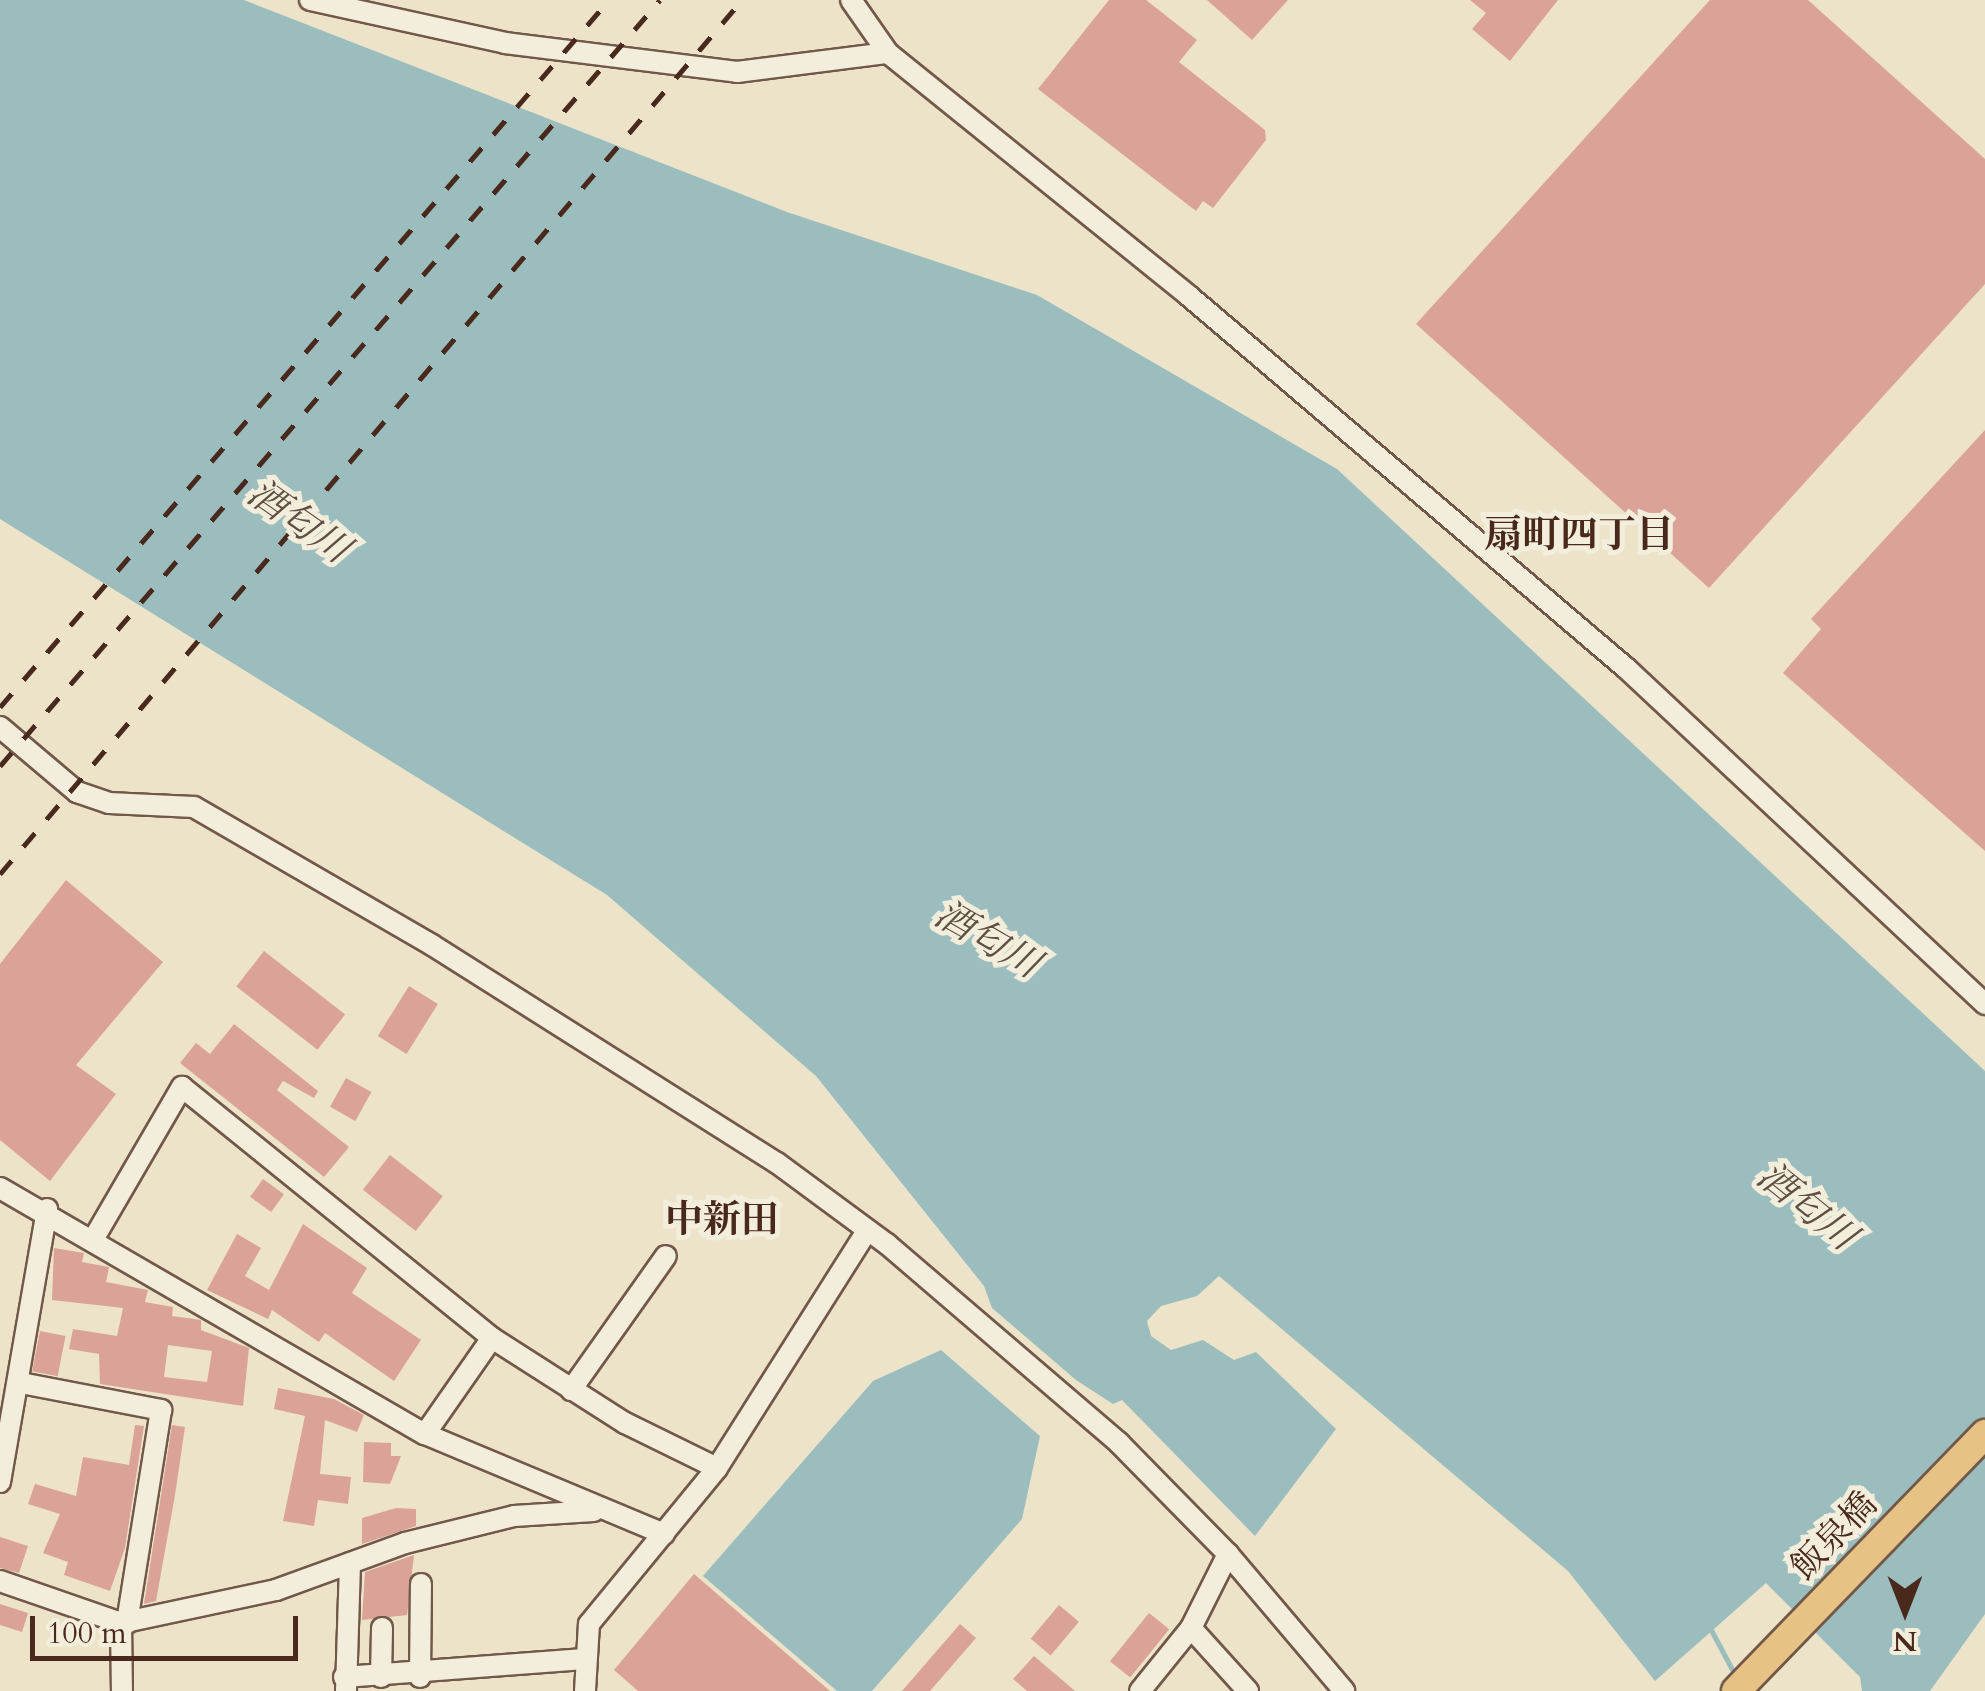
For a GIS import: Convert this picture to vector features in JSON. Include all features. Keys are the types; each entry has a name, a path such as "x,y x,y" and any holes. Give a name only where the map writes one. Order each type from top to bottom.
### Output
{"highway":[{"name":"飯泉橋","path":"1736,1691 1985,1434"}],"street":[{"path":"310,0 504,43 737,72 888,54"},
{"path":"851,0 888,54 1174,284 1626,668 1985,1004"},
{"path":"0,727 77,792 109,803 194,807 432,945 777,1164 866,1232 1118,1443 1228,1554 1344,1691"},
{"path":"94,1238 182,1087 492,1338 571,1390 717,1468"},
{"path":"0,1188 47,1209 425,1434 664,1534"},
{"path":"0,1482 21,1383 47,1209"},
{"path":"584,1691 589,1624 717,1468 866,1232"},
{"path":"571,1390 666,1256"},
{"path":"425,1434 492,1338"},
{"path":"21,1383 162,1410 124,1623 122,1691"},
{"path":"0,1581 124,1623 276,1590 514,1516 600,1510"},
{"path":"1140,1691 1191,1628 1228,1554"},
{"path":"350,1564 345,1684 381,1677 584,1659"},
{"path":"420,1676 422,1584"},
{"path":"381,1677 382,1628"},
{"path":"1191,1628 1248,1691"}],"water":[{"name":"酒匂川","path":"0,0 244,0 787,212 1037,295 1337,469 1985,1071 1985,1614 1930,1691 1862,1691 1860,1677 1766,1583 1655,1681 1568,1571 1219,1276 1197,1296 1161,1306 1147,1321 1151,1336 1171,1350 1203,1340 1234,1360 1256,1352 1336,1429 1255,1536 1122,1400 1113,1404 1076,1380 992,1308 984,1286 816,1076 607,895 0,519"},
{"path":"941,1350 1040,1436 1022,1519 872,1691 837,1691 703,1576 873,1381"}],"building":[{"path":"1109,0 1146,0 1197,40 1179,62 1265,130 1266,140 1213,208 1203,201 1196,211 1038,89"},
{"path":"1207,0 1288,0 1252,40"},
{"path":"1470,0 1558,0 1510,61 1472,29 1486,13"},
{"path":"1710,0 1808,0 1985,159 1985,284 1709,588 1416,324"},
{"path":"1985,430 1985,851 1783,673 1821,629 1811,619"},
{"path":"66,880 163,962 76,1065 116,1094 50,1181 0,1140 0,964"},
{"path":"264,951 345,1014 317,1050 236,986"},
{"path":"409,986 438,1004 407,1054 378,1036"},
{"path":"234,1024 318,1091 314,1098 283,1081 277,1090 349,1147 324,1177 180,1063 196,1043 210,1054"},
{"path":"346,1078 371,1092 355,1121 330,1107"},
{"path":"390,1155 443,1196 416,1231 363,1190"},
{"path":"263,1179 284,1194 271,1212 250,1197"},
{"path":"303,1224 367,1268 352,1293 421,1340 394,1381 325,1333 319,1342 272,1310 268,1319 207,1290 237,1234 261,1248 245,1276 269,1290"},
{"path":"54,1248 84,1253 82,1262 109,1267 106,1282 148,1290 145,1302 173,1307 172,1316 201,1320 201,1330 249,1348 243,1406 100,1384 99,1354 69,1349 73,1329 117,1336 123,1308 52,1300","holes":["168,1345 212,1351 207,1382 164,1377"]},
{"path":"40,1331 66,1336 58,1376 32,1371"},
{"path":"278,1388 334,1399 364,1415 357,1432 325,1420 320,1474 351,1477 348,1504 318,1500 314,1526 283,1521 305,1416 274,1409"},
{"path":"135,1425 144,1426 125,1548 110,1591 64,1575 68,1562 43,1553 60,1514 28,1504 35,1484 76,1496 83,1457 129,1465"},
{"path":"172,1425 185,1427 175,1495 156,1601 144,1604"},
{"path":"364,1442 391,1443 391,1456 401,1456 390,1484 363,1482"},
{"path":"396,1508 416,1509 416,1526 362,1544 362,1518"},
{"path":"0,1537 28,1546 19,1573 0,1568"},
{"path":"414,1555 407,1615 362,1620 365,1572"},
{"path":"694,1574 830,1691 638,1691 614,1670"},
{"path":"0,1604 28,1613 22,1632 0,1625"},
{"path":"1059,1605 1079,1622 1051,1655 1031,1639"},
{"path":"1149,1613 1169,1629 1130,1678 1110,1661"},
{"path":"960,1624 976,1638 930,1691 902,1691"},
{"path":"1034,1656 1075,1691 1027,1691 1013,1679"}],"waterway":[{"path":"1710,1628 1735,1675"}],"railway":[{"path":"0,707 609,0"},
{"path":"0,766 660,0"},
{"path":"0,874 742,0"}],"district":[{"name":"扇町四丁目","path":"1579,536"},
{"name":"中新田","path":"722,1221"}]}
